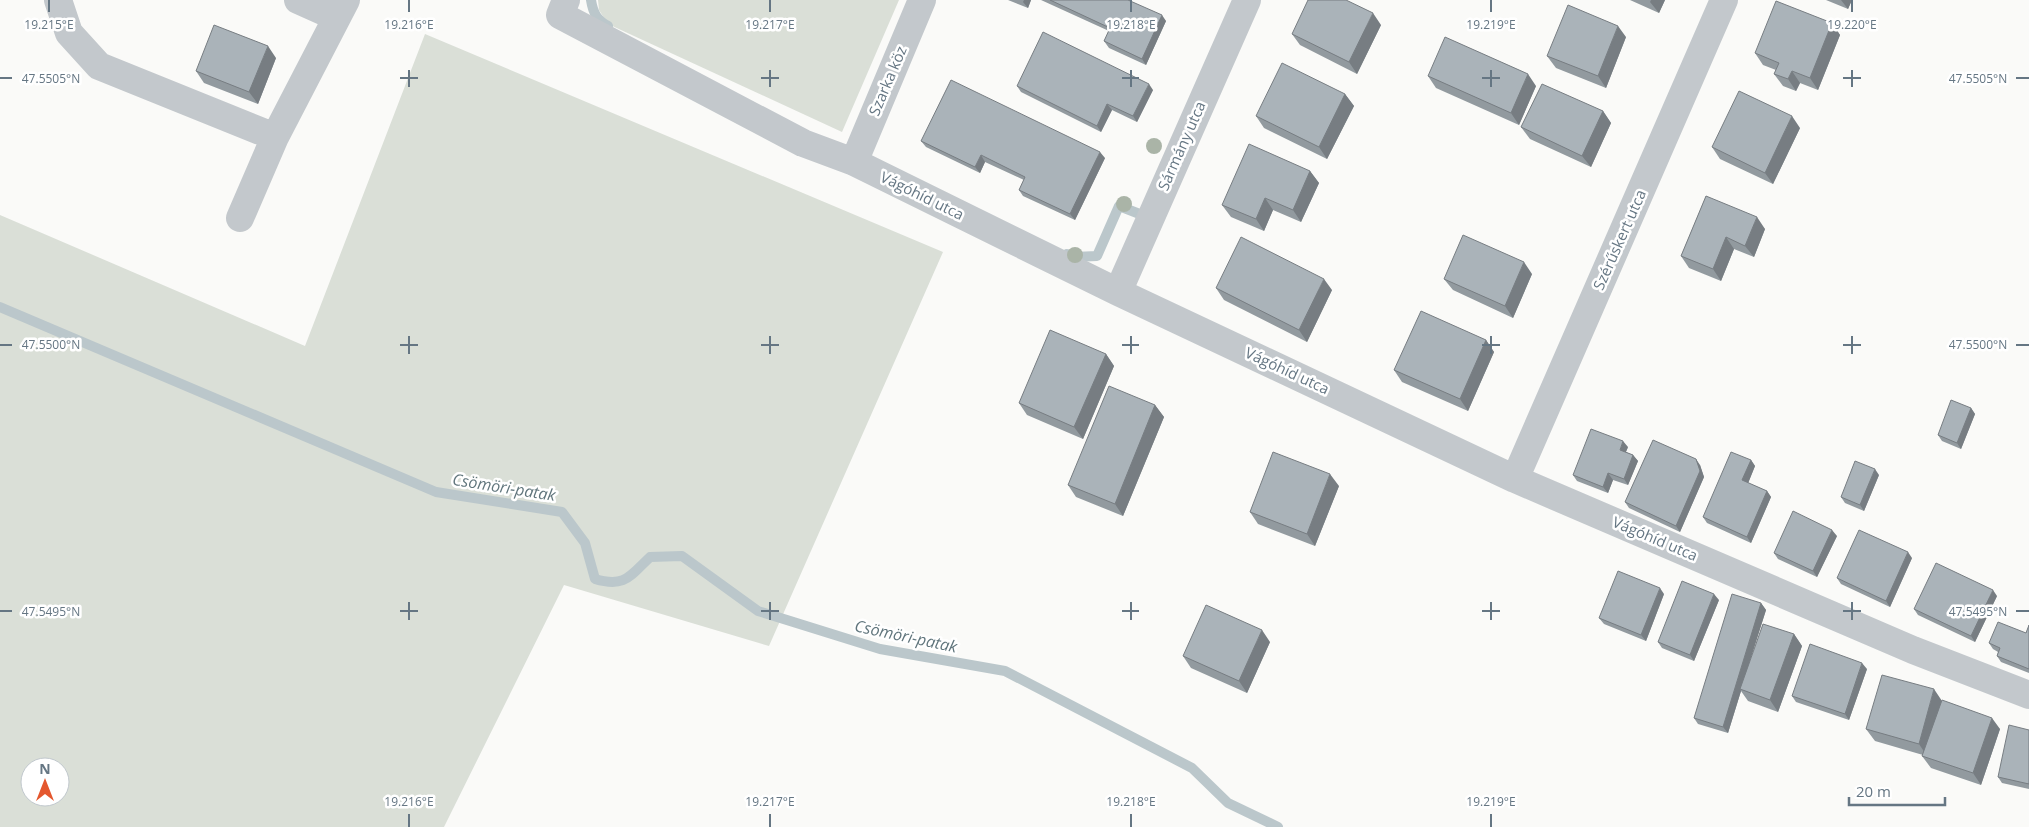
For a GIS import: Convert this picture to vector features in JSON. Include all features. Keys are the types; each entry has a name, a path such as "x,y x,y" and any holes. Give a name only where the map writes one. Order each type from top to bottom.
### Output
{"street":[{"path":"58,0 69,33 99,66 275,137"},
{"path":"240,218 275,137 341,9 298,0"},
{"name":"Szarka köz","path":"854,162 922,0"},
{"name":"Sármány utca","path":"1118,292 1247,0"},
{"name":"Szérűskert utca","path":"1515,479 1724,0"},
{"name":"Vágóhíd utca","path":"563,8 803,143 854,162 1118,292 1515,479 1913,650 2029,694"}],"shaded area":[{"path":"598,0 899,0 842,132 608,24 599,10"},
{"path":"425,34 943,252 769,646 564,585 444,827 0,827 0,215 305,346"}],"building":[{"path":"1050,0 1128,0 1162,15 1142,59 1104,41 1110,28"},
{"path":"1308,0 1346,0 1373,13 1349,62 1292,34"},
{"path":"1776,1 1832,23 1810,78 1792,71 1788,79 1774,74 1779,63 1755,53"},
{"path":"1568,5 1618,26 1598,76 1547,56"},
{"path":"214,25 268,46 249,92 196,71"},
{"path":"1043,32 1149,84 1133,116 1107,104 1097,126 1017,86"},
{"path":"1445,37 1528,74 1511,113 1428,76"},
{"path":"1282,63 1345,94 1319,147 1256,116"},
{"path":"951,80 1100,152 1070,214 1019,190 1025,177 981,155 975,167 921,141"},
{"path":"1542,84 1603,111 1582,156 1521,127"},
{"path":"1739,91 1792,116 1765,173 1712,147"},
{"path":"1249,144 1310,171 1293,210 1265,198 1256,219 1222,205"},
{"path":"1706,196 1757,217 1745,246 1726,237 1713,269 1681,256"},
{"path":"1463,235 1524,262 1505,306 1444,279"},
{"path":"1241,237 1324,279 1299,330 1216,288"},
{"path":"1421,311 1486,340 1460,399 1394,370"},
{"path":"1050,330 1106,354 1074,427 1019,403"},
{"path":"1109,386 1155,405 1115,504 1068,485"},
{"path":"1951,400 1971,408 1957,443 1938,435"},
{"path":"1591,429 1623,441 1620,450 1633,455 1624,479 1608,473 1603,487 1573,475"},
{"path":"1653,440 1696,459 1700,471 1676,526 1625,502"},
{"path":"1273,452 1330,474 1307,534 1250,512"},
{"path":"1731,452 1751,460 1742,480 1767,491 1747,537 1703,517"},
{"path":"1855,461 1875,469 1860,505 1841,497"},
{"path":"1793,511 1832,530 1813,571 1774,553"},
{"path":"1859,530 1908,552 1886,601 1837,578"},
{"path":"1936,563 1993,590 1971,636 1914,609"},
{"path":"1618,571 1660,588 1641,635 1599,618"},
{"path":"1682,581 1714,594 1690,655 1658,642"},
{"path":"1732,594 1761,603 1723,727 1694,718"},
{"path":"1206,605 1262,630 1239,681 1183,656"},
{"path":"1998,622 2026,633 2029,625 2029,669 1997,656 2000,648 1989,643"},
{"path":"1763,624 1794,634 1770,700 1740,689"},
{"path":"1810,644 1862,663 1845,714 1792,696"},
{"path":"1882,675 1934,689 1919,744 1866,729"},
{"path":"1942,700 1992,718 1973,773 1922,756"},
{"path":"2009,725 2029,730 2029,784 1998,777"}],"waterway":[{"path":"591,0 596,16 608,26"},
{"path":"1067,254 1074,257 1097,256 1119,206 1150,218"},
{"name":"Csömöri-patak","path":"0,307 436,492 562,512 585,543 595,579 613,582 620,581 632,575 650,557 682,556 758,611 880,649 1005,671 1192,768 1228,803 1278,827"}]}
